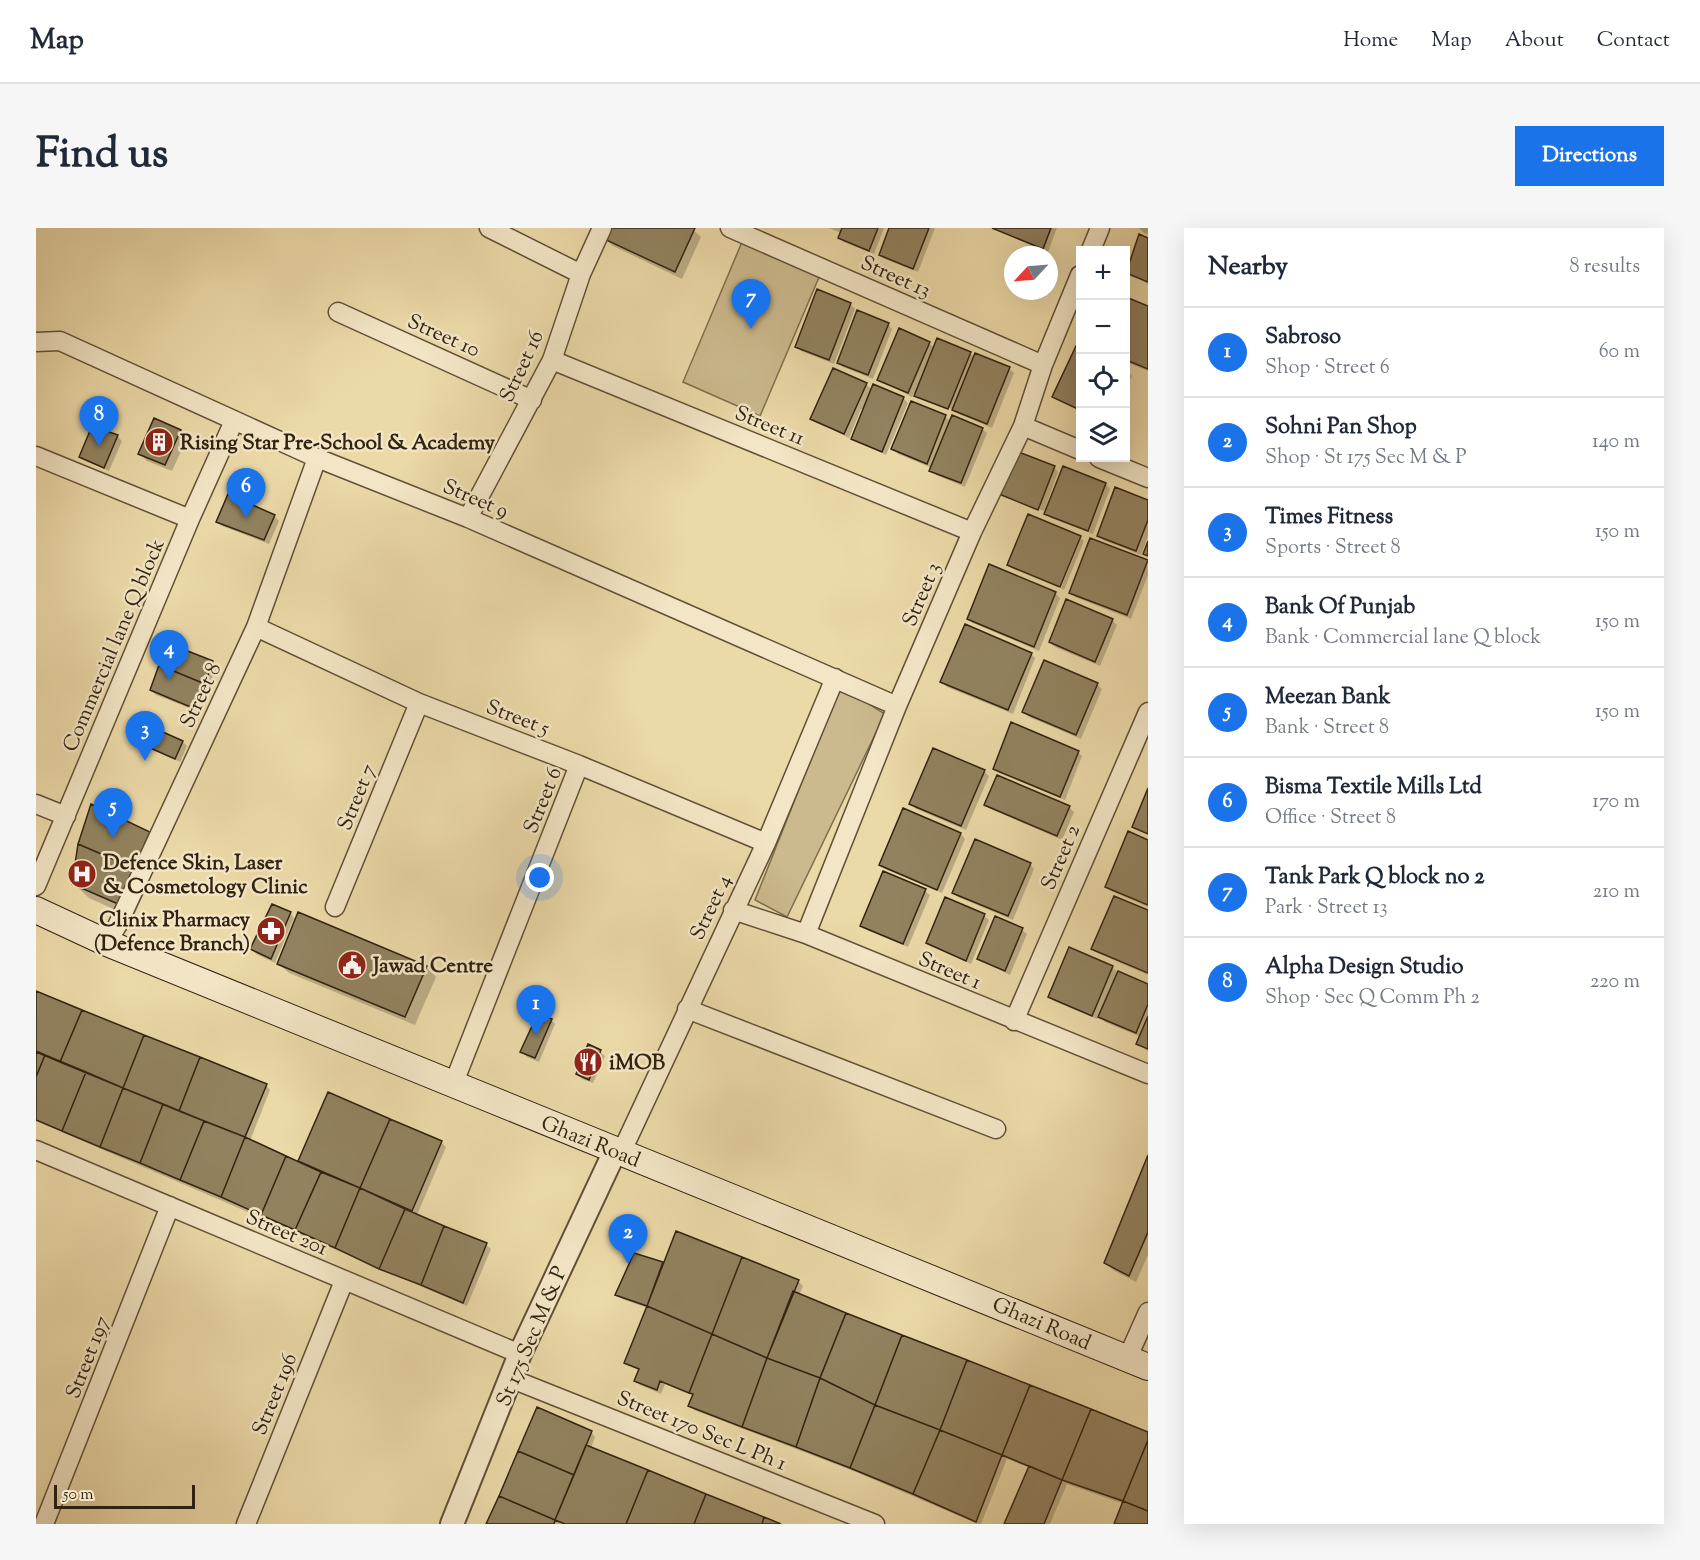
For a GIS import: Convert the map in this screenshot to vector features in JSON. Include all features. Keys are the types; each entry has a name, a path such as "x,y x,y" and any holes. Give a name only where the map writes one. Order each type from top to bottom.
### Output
{"main road":[{"name":"Ghazi Road","path":"36,910 107,943 1138,1363"}],"street":[{"path":"489,228 581,274"},
{"name":"Street 16","path":"468,518 552,360 581,274 602,228"},
{"name":"Street 13","path":"730,228 1043,364"},
{"path":"1093,246 1100,228"},
{"name":"Street 3","path":"806,934 897,706 972,532 1023,426 1043,364 1076,285"},
{"name":"Street 10","path":"338,312 532,399"},
{"name":"Street 9","path":"36,342 60,341 317,458 468,518 897,706"},
{"name":"Street 11","path":"552,360 972,532"},
{"name":"Commercial lane Q block","path":"36,886 190,519 234,421"},
{"path":"1023,426 1076,448"},
{"path":"36,456 190,519"},
{"name":"Street 8","path":"107,943 256,627 317,458"},
{"path":"1109,462 1148,478"},
{"name":"Street 5","path":"256,627 419,704 579,765 766,843"},
{"name":"Street 4","path":"618,1152 766,843 835,678"},
{"name":"Street 7","path":"336,907 419,704"},
{"name":"Street 2","path":"1014,1021 1148,712"},
{"name":"Street 6","path":"453,1085 579,765"},
{"path":"36,804 66,816"},
{"name":"Street 1","path":"733,910 806,934 1148,1074"},
{"path":"687,1009 996,1129"},
{"name":"Street 201","path":"36,1150 520,1354"},
{"name":"St 175 Sec M & P","path":"452,1524 512,1379 520,1354 618,1152"},
{"name":"Street 197","path":"44,1524 170,1206"},
{"name":"Street 196","path":"246,1524 344,1281"},
{"path":"1138,1363 1148,1312"},
{"name":"Street 170 Sec L Ph 1","path":"512,1379 875,1524"}],"shaded area":[{"path":"742,242 820,275 760,416 683,382"},
{"path":"840,686 885,714 787,917 755,900"}],"building":[{"path":"609,228 695,228 675,272 604,239"},
{"path":"842,228 878,228 869,251 838,238"},
{"path":"889,228 929,228 913,269 879,255"},
{"path":"992,228 1051,228 1044,246 1036,246"},
{"path":"1139,234 1148,238 1148,282 1130,275 1130,261"},
{"path":"817,289 851,303 829,360 795,347"},
{"path":"1130,299 1148,306 1148,369 1130,362"},
{"path":"857,310 889,323 868,375 837,363"},
{"path":"899,328 930,342 908,393 877,380"},
{"path":"937,338 971,352 948,409 914,396"},
{"path":"1076,346 1076,408 1052,397"},
{"path":"975,353 1010,367 987,424 952,410"},
{"path":"833,368 867,383 844,434 810,419"},
{"path":"873,384 904,397 882,452 851,439"},
{"path":"911,401 946,415 927,464 891,449"},
{"path":"952,415 983,428 961,483 929,471"},
{"name":"Rising Star Pre-School & Academy","path":"154,418 181,430 165,465 138,454"},
{"path":"92,426 118,435 104,468 79,457"},
{"path":"1016,451 1055,466 1038,510 999,494"},
{"path":"1063,466 1106,483 1088,531 1044,514"},
{"path":"1115,487 1148,500 1148,520 1136,551 1097,536"},
{"path":"228,494 275,515 264,540 216,522"},
{"path":"1028,514 1081,536 1060,587 1007,565"},
{"path":"1090,538 1148,560 1127,615 1069,593"},
{"path":"1148,541 1148,556 1143,554"},
{"path":"989,564 1056,592 1034,647 967,619"},
{"path":"1066,599 1113,619 1095,662 1049,642"},
{"path":"965,624 1032,653 1008,710 940,682"},
{"path":"170,644 213,661 205,684 159,665"},
{"path":"1044,660 1098,683 1076,735 1022,712"},
{"path":"159,665 205,684 193,708 150,690"},
{"path":"138,721 183,741 175,759 130,739"},
{"path":"1011,722 1079,751 1060,797 993,769"},
{"path":"933,748 985,770 961,826 909,804"},
{"path":"997,775 1070,806 1057,836 984,805"},
{"path":"1148,788 1148,834 1132,827"},
{"path":"91,804 150,832 134,868 78,844"},
{"path":"903,808 961,833 937,890 879,865"},
{"path":"1128,831 1148,840 1148,905 1105,887"},
{"path":"975,839 1031,863 1008,916 952,893"},
{"name":"Defence Skin, Laser & Cosmetology Clinic","path":"78,844 134,868 118,904 72,884"},
{"path":"883,871 926,889 903,944 860,926"},
{"path":"1114,896 1148,910 1148,973 1091,949"},
{"path":"945,897 985,914 966,961 926,943"},
{"name":"Clinix Pharmacy (Defence Branch)","path":"272,904 291,912 271,959 250,949"},
{"name":"Jawad Centre","path":"298,912 427,966 405,1017 277,964"},
{"path":"995,916 1023,928 1005,971 977,959"},
{"path":"1069,947 1113,966 1092,1016 1048,997"},
{"path":"1118,971 1148,984 1148,1004 1136,1033 1098,1017"},
{"path":"36,991 82,1010 60,1062 36,1052"},
{"path":"82,1010 144,1035 123,1088 60,1062"},
{"path":"538,1013 552,1019 535,1058 520,1052"},
{"path":"1148,1016 1148,1049 1136,1044"},
{"path":"144,1035 200,1057 179,1111 123,1088"},
{"name":"iMOB","path":"588,1044 601,1050 589,1080 576,1074"},
{"path":"36,1051 45,1055 36,1077"},
{"path":"45,1055 86,1072 62,1131 36,1120 36,1077"},
{"path":"200,1057 267,1084 245,1137 179,1111"},
{"path":"86,1072 123,1088 100,1147 62,1131"},
{"path":"123,1088 163,1104 140,1163 100,1147"},
{"path":"328,1092 390,1119 360,1188 298,1161"},
{"path":"163,1104 204,1121 180,1180 140,1163"},
{"path":"390,1119 442,1141 412,1211 360,1188"},
{"path":"204,1121 245,1137 221,1197 180,1180"},
{"path":"245,1137 286,1156 261,1215 221,1197"},
{"path":"1148,1155 1148,1232 1129,1276 1104,1263"},
{"path":"286,1156 321,1172 295,1230 261,1215"},
{"path":"321,1172 360,1188 335,1248 295,1230"},
{"path":"360,1188 405,1209 379,1269 335,1248"},
{"path":"405,1209 444,1226 421,1285 379,1269"},
{"path":"444,1226 487,1243 463,1303 421,1285"},
{"path":"676,1231 742,1257 712,1334 647,1306"},
{"path":"634,1253 663,1262 647,1306 615,1295"},
{"path":"742,1257 799,1280 767,1358 712,1334"},
{"path":"793,1291 846,1313 820,1378 767,1358"},
{"path":"647,1306 712,1334 689,1393 660,1381 657,1390 634,1381 639,1369 624,1363"},
{"path":"846,1313 902,1335 875,1405 820,1378"},
{"path":"712,1334 767,1358 742,1427 688,1406 693,1394 689,1393"},
{"path":"902,1335 967,1360 940,1430 875,1405"},
{"path":"767,1358 820,1378 796,1447 742,1427"},
{"path":"967,1360 1030,1385 1002,1455 940,1430"},
{"path":"820,1378 875,1405 850,1468 796,1447"},
{"path":"1030,1385 1091,1409 1062,1480 1002,1455"},
{"path":"875,1405 940,1430 913,1494 850,1468"},
{"path":"537,1407 592,1431 574,1475 518,1451"},
{"path":"1091,1409 1148,1432 1148,1440 1123,1501 1062,1480"},
{"path":"940,1430 1002,1455 976,1522 913,1494"},
{"path":"1148,1440 1148,1511 1123,1501"},
{"path":"586,1445 648,1470 626,1524 565,1524 555,1520"},
{"path":"518,1451 574,1475 555,1520 499,1496"},
{"path":"1029,1466 1062,1480 1044,1524 1004,1524"},
{"path":"648,1470 706,1494 694,1524 626,1524"},
{"path":"706,1494 764,1517 762,1524 694,1524"},
{"path":"499,1496 555,1520 554,1524 486,1524"},
{"path":"1123,1501 1148,1511 1148,1524 1114,1524"},
{"path":"764,1517 781,1524 762,1524"}],"place":[{"name":"Tank Park Q block no 2","path":"751,329"},
{"name":"Rising Star Pre-School & Academy","path":"159,442"},
{"name":"Alpha Design Studio","path":"99,446"},
{"name":"Bisma Textile Mills Ltd","path":"246,518"},
{"name":"Bank Of Punjab","path":"169,680"},
{"name":"Times Fitness","path":"145,761"},
{"name":"Meezan Bank","path":"113,838"},
{"name":"Defence Skin, Laser & Cosmetology Clinic","path":"82,874"},
{"name":"Clinix Pharmacy (Defence Branch)","path":"271,931"},
{"name":"Jawad Centre","path":"352,965"},
{"name":"Sabroso","path":"536,1035"},
{"name":"iMOB","path":"588,1062"},
{"name":"Sohni Pan Shop","path":"628,1264"}]}
